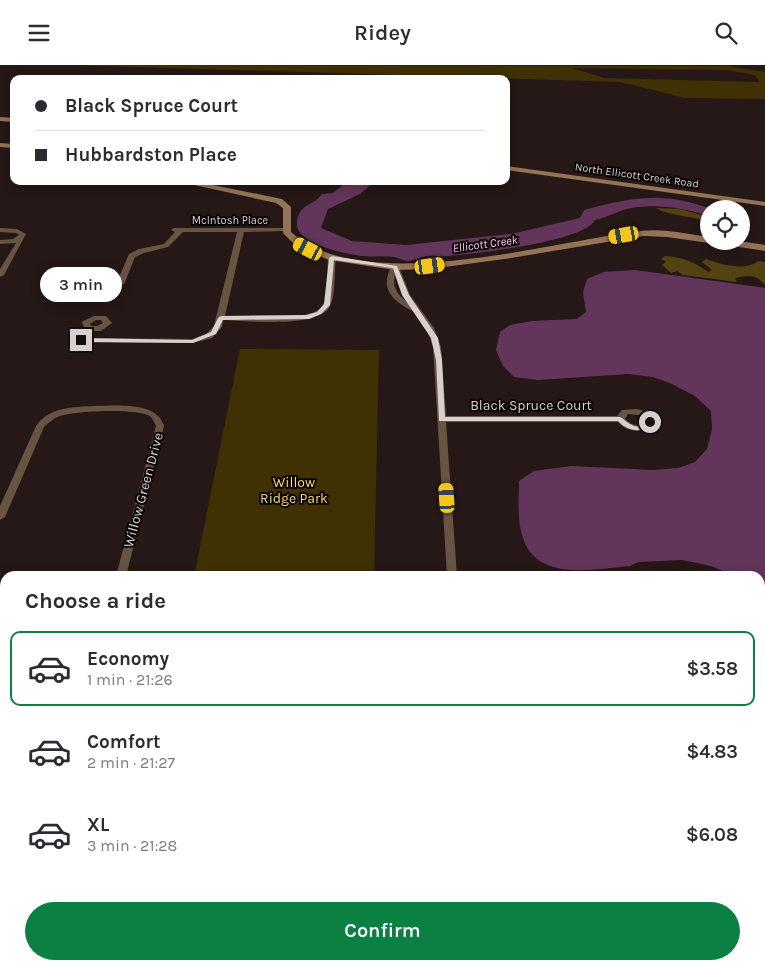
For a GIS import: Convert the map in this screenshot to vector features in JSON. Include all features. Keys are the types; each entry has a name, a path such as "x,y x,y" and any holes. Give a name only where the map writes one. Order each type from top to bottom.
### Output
{"street":[{"name":"North Ellicott Creek Road","path":"510,169 765,204"},
{"path":"200,185 279,201 287,207 286,230 290,237 299,244 332,258 395,267 430,266 511,255 643,233 700,239"},
{"name":"McIntosh Place","path":"121,282 132,255 166,246 178,230 286,230"},
{"path":"88,328 82,332 81,340 186,342 202,339 214,333 221,318 241,230"},
{"path":"0,231 20,231 24,234 0,275"},
{"path":"0,242 11,242 22,238"},
{"path":"750,246 765,248"},
{"path":"221,318 298,319 319,313 327,305 332,258"},
{"path":"395,267 400,275 402,287 414,309 430,328 437,347 452,571"},
{"name":"Willow Green Drive","path":"0,517 40,425 50,417 72,410 146,411 156,417 160,426 122,571"},
{"name":"Black Spruce Court","path":"442,419 620,419"},
{"path":"0,488 12,488"}],"green space":[{"path":"76,65 728,66 765,72 765,99 685,98 620,82 510,79 510,75 396,75","holes":["572,68 726,70 755,75 760,82 604,78"]},
{"name":"Willow Ridge Park","path":"240,349 379,350 374,571 195,571"}],"shaded area":[{"path":"656,208 680,209 700,215 700,219 669,213"},
{"path":"665,256 688,261 708,272 712,270 702,262 706,259 740,267 758,261 765,262 765,285 751,276 735,278 737,282 683,275 677,271 671,273 662,265 666,262 661,259"}],"water":[{"name":"Ellicott Creek","path":"343,185 370,185 360,194 328,209 321,228 352,241 406,245 511,234 580,218 584,210 633,199 663,198 694,203 700,205 700,214 653,206 631,208 595,220 587,228 550,241 502,250 427,256 407,261 389,256 361,256 340,252 311,242 304,237 299,231 298,217 303,209 322,194 333,193"},
{"path":"635,270 765,288 765,571 723,571 711,566 682,560 639,562 630,566 599,569 567,570 552,567 539,561 529,550 520,529 519,481 534,471 571,466 653,470 678,468 695,462 707,449 712,429 711,411 695,396 672,384 653,377 628,374 538,380 514,377 503,366 496,350 500,332 510,325 532,321 577,319 586,312 583,292 587,279 604,272"}],"route":[{"path":"81,340 186,342 202,339 214,333 221,318 298,319 307,317 319,313 327,305 332,258 395,267 400,275 402,287 406,295 435,338 439,360 442,419 620,419 627,426 636,429 646,427 650,422"}]}
